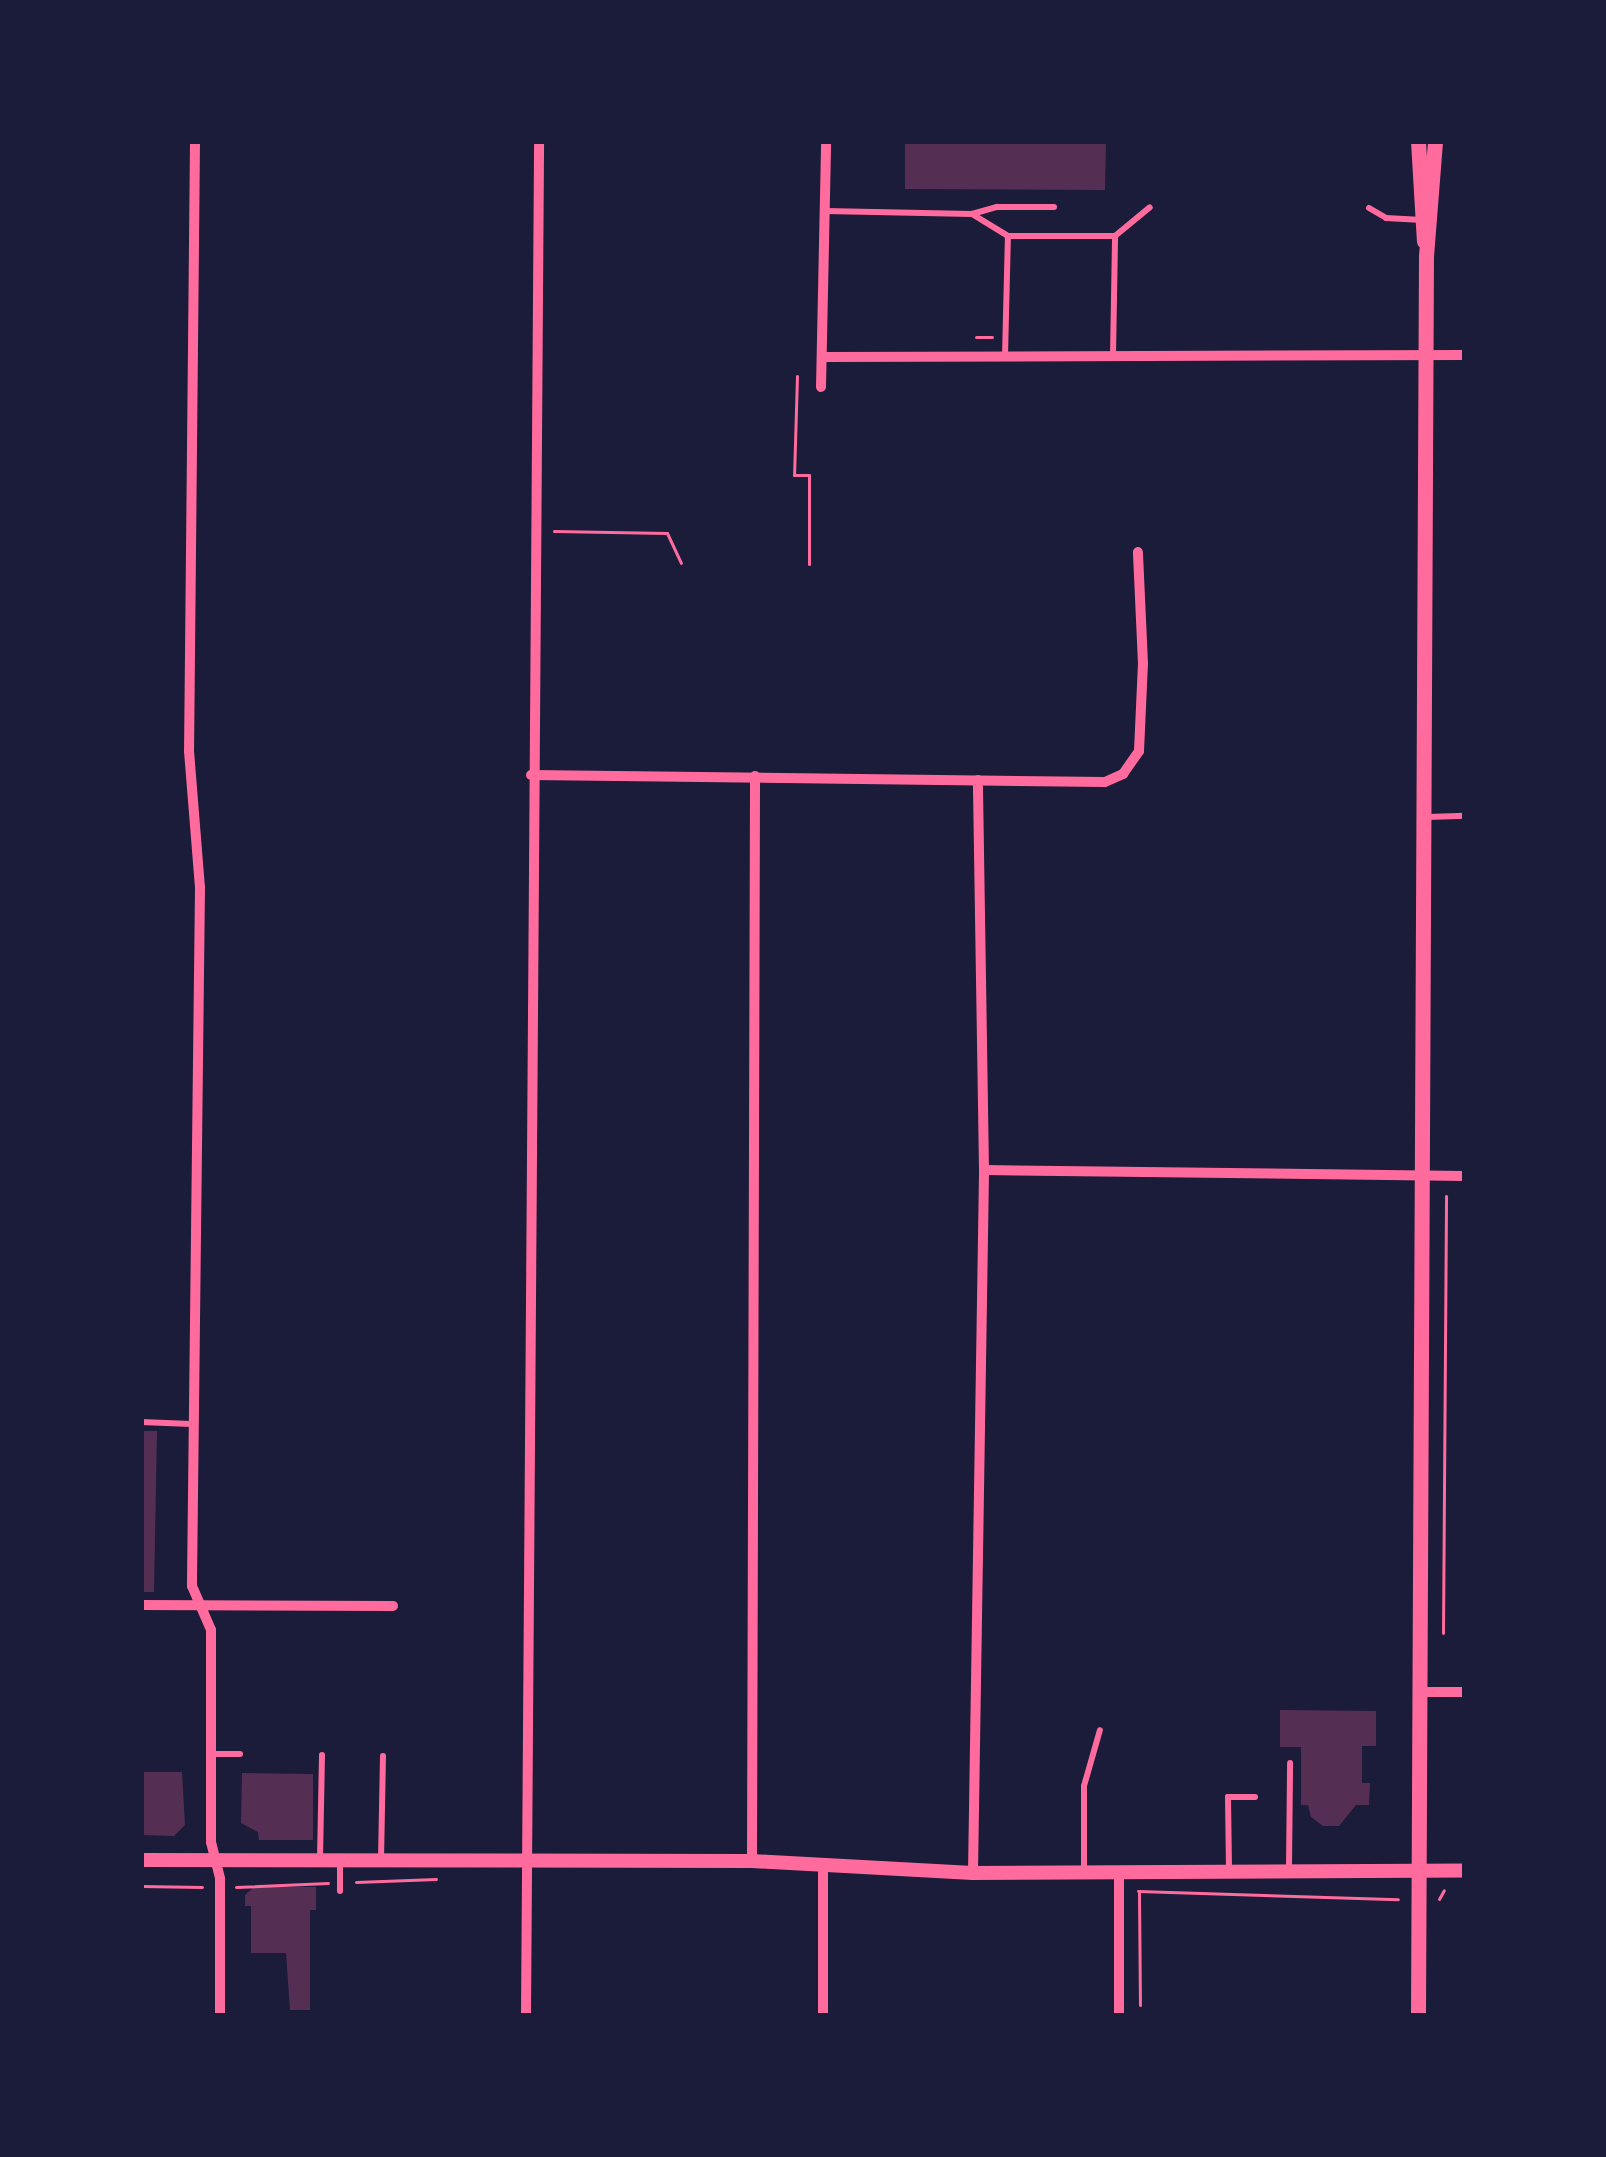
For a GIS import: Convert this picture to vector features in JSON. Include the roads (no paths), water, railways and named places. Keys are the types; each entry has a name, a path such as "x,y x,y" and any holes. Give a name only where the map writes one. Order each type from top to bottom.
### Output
{"main road":[{"path":"1418,141 1426,220 1427,355 1418,2016"},
{"path":"1426,220 1435,141"}],"street":[{"path":"195,141 189,751 200,887 192,1586 211,1630 209,1754 220,2016"},
{"path":"526,2016 531,775 539,141"},
{"path":"821,387 826,141"},
{"path":"822,357 1465,355"},
{"path":"531,775 1106,782 1123,773 1139,751 1143,664 1138,552"},
{"path":"752,1861 755,776"},
{"path":"973,1873 984,1170 978,780"},
{"path":"984,1170 1465,1176"},
{"path":"141,1605 393,1606"},
{"path":"1419,1692 1465,1692"},
{"path":"141,1860 752,1861 1084,1874 1465,1870"},
{"path":"823,1863 823,2016"},
{"path":"1119,1874 1119,2016"}],"lane":[{"path":"972,214 1008,236 1115,236 1150,206"},
{"path":"825,211 972,214 998,207 1054,207"},
{"path":"1369,208 1386,218 1426,220"},
{"path":"1005,356 1008,236"},
{"path":"1113,355 1115,236"},
{"path":"1424,817 1465,816"},
{"path":"141,1422 194,1424"},
{"path":"1084,1874 1084,1786 1100,1730"},
{"path":"209,1754 240,1754"},
{"path":"320,1862 322,1755"},
{"path":"380,1862 383,1756"},
{"path":"1289,1871 1290,1763"},
{"path":"1229,1872 1228,1797 1255,1797"},
{"path":"340,1862 340,1891"}]}
